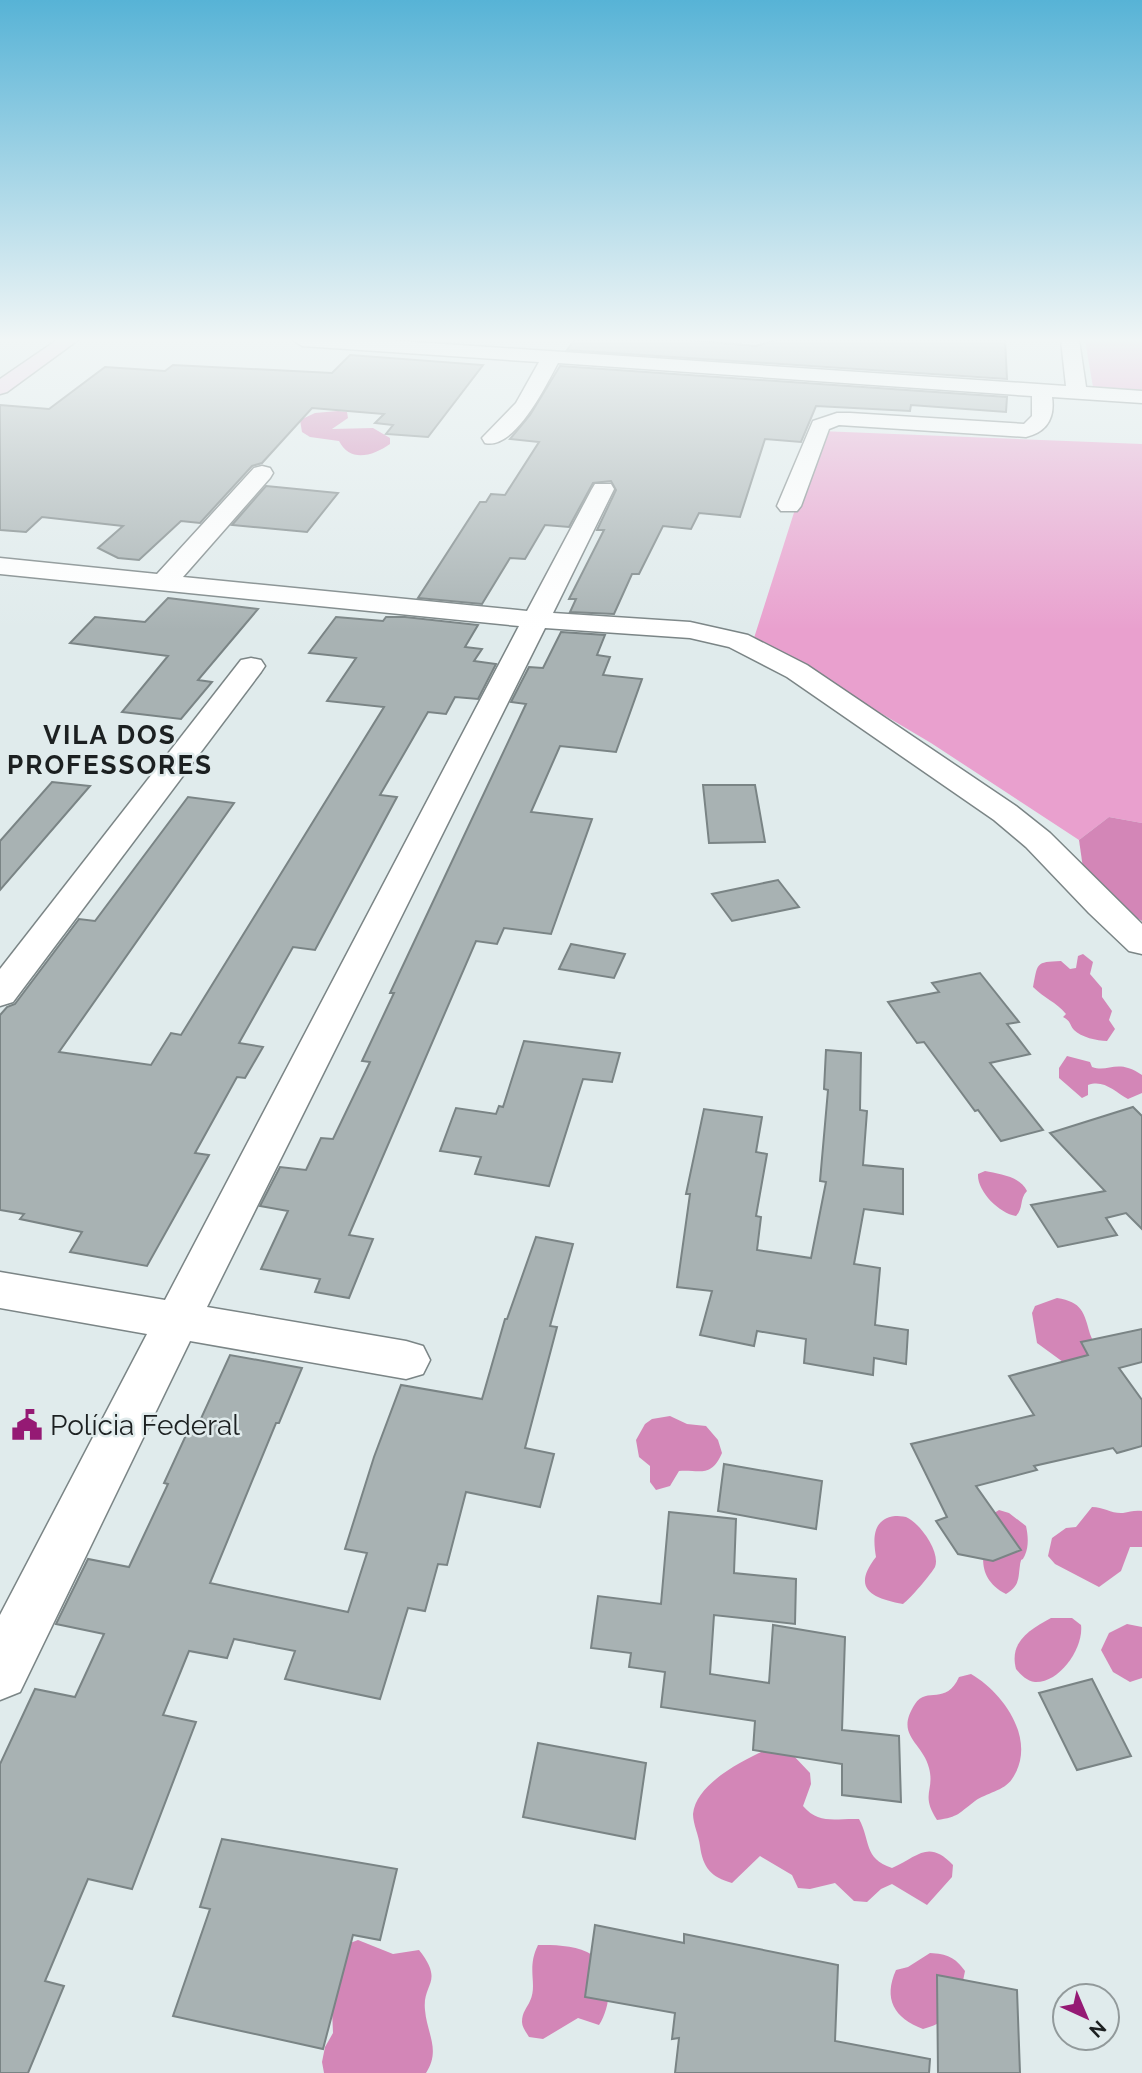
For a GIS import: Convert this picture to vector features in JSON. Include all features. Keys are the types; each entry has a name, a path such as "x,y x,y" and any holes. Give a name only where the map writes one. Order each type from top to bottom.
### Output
{"street":[{"path":"789,506 816,437"},
{"path":"164,582 262,473"},
{"path":"0,1674 177,1321 603,489"},
{"path":"0,566 538,620 691,630 738,641 763,652 832,694 1005,813 1038,840 1101,906 1142,943"},
{"path":"0,994 251,666"},
{"path":"0,1290 406,1360"}],"shaded area":[{"path":"310,437 388,437 390,444 376,452 355,455 339,441"},
{"path":"818,437 962,437 1142,444 1142,823 1109,817 1079,840 931,743 754,638"},
{"path":"1109,817 1142,823 1142,921 1114,904 1083,868 1079,840"},
{"path":"1083,954 1093,962 1090,974 1102,988 1102,997 1112,1011 1109,1020 1115,1029 1107,1041 1089,1038 1077,1032 1063,1017 1066,1014 1033,987 1037,968 1042,963 1061,961 1070,969 1076,968 1078,956"},
{"path":"1067,1056 1090,1062 1092,1067 1126,1067 1133,1070 1142,1075 1142,1093 1128,1099 1109,1087 1094,1084 1088,1085 1088,1095 1082,1098 1059,1078 1059,1068"},
{"path":"985,1171 1009,1176 1024,1186 1027,1191 1016,1216 1003,1211 985,1194 978,1174"},
{"path":"1057,1298 1072,1302 1081,1309 1094,1345 1095,1356 1063,1362 1037,1343 1032,1313 1035,1306"},
{"path":"670,1416 687,1424 706,1426 718,1440 722,1453 709,1470 679,1471 670,1486 656,1490 650,1482 650,1466 639,1457 636,1440 645,1424 652,1419"},
{"path":"1092,1507 1119,1513 1142,1511 1142,1547 1130,1547 1121,1571 1099,1587 1055,1564 1048,1556 1052,1538 1066,1528 1076,1527"},
{"path":"999,1510 1009,1513 1026,1526 1028,1537 1018,1581 1006,1594 988,1578 983,1559 991,1515"},
{"path":"906,1517 917,1525 928,1538 936,1561 930,1575 903,1604 874,1595 865,1584 865,1577 876,1557 874,1543 878,1526 887,1518"},
{"path":"1051,1618 1072,1618 1081,1625 1079,1643 1061,1670 1053,1677 1035,1682 1016,1669 1015,1651 1028,1632"},
{"path":"1127,1624 1142,1627 1142,1678 1130,1682 1113,1672 1101,1650 1109,1633"},
{"path":"971,1674 995,1693 1014,1719 1021,1749 1019,1764 1009,1783 979,1798 954,1816 937,1820 929,1804 929,1768 909,1731 909,1715 920,1699 943,1694 954,1686 959,1677"},
{"path":"768,1749 792,1754 810,1773 811,1784 803,1806 809,1812 822,1818 859,1819 872,1854 883,1864 892,1868 916,1855 937,1853 953,1865 952,1877 927,1905 892,1884 881,1889 867,1902 854,1901 835,1883 810,1889 798,1888 792,1875 760,1856 732,1883 713,1874 701,1854 693,1818 696,1803 703,1792 723,1774"},
{"path":"358,1940 393,1954 419,1950 427,1961 432,1976 426,1994 425,2010 433,2049 426,2073 324,2073 322,2062 325,2047 333,2033 331,1987 345,1945"},
{"path":"538,1945 581,1950 596,1958 606,1975 608,1985 607,2006 599,2025 578,2018 543,2039 529,2037 522,2019 532,1995 532,1969"},
{"path":"930,1953 950,1957 965,1971 958,2000 949,2015 923,2029 898,2013 891,1999 891,1990 896,1970 908,1967"}],"building":[{"path":"0,437 286,437 262,463 252,466 200,523 181,521 139,560 118,558 98,548 123,526 42,517 26,532 0,530"},
{"path":"512,437 803,437 801,442 765,439 740,517 699,513 691,529 663,526 639,574 632,574 614,614 570,612 576,599 569,599 604,530 597,530 616,490 611,481 593,483 569,527 545,525 525,559 510,558 482,604 418,598 480,502 486,502 491,494 505,495 539,442 510,439"},
{"path":"266,486 338,493 307,532 232,525"},
{"path":"168,598 258,609 198,680 212,682 181,719 122,712 168,656 70,643 95,617 145,622"},
{"path":"336,617 383,621 386,617 405,617 478,625 465,647 482,649 474,661 496,664 478,699 455,697 446,714 428,712 380,795 397,797 315,950 293,947 239,1043 263,1047 245,1078 237,1077 195,1153 209,1155 147,1266 70,1252 82,1232 20,1219 24,1214 0,1210 0,1015 7,1007 15,1004 79,919 95,921 188,797 234,803 59,1052 151,1065 171,1033 181,1035 384,707 327,701 356,658 309,653"},
{"path":"561,632 605,635 597,655 610,657 603,675 642,679 616,752 560,746 531,812 592,819 551,934 504,928 497,944 476,941 349,1235 373,1239 349,1298 315,1292 320,1279 261,1269 288,1211 260,1206 280,1167 306,1170 321,1138 333,1139 370,1062 362,1061 394,993 390,993 526,704 511,702 529,667 543,668"},
{"path":"52,782 90,786 0,890 0,841"},
{"path":"703,785 755,785 765,842 709,843"},
{"path":"778,880 799,907 732,921 712,894"},
{"path":"571,944 625,954 614,978 559,969"},
{"path":"980,973 1019,1022 1007,1024 1030,1054 990,1063 1043,1130 1001,1141 978,1110 975,1111 924,1042 917,1043 888,1002 939,992 932,983"},
{"path":"524,1041 620,1053 612,1082 583,1079 549,1186 475,1174 481,1157 440,1151 456,1108 496,1114 499,1106 503,1107"},
{"path":"826,1050 861,1053 860,1110 867,1111 863,1165 903,1169 903,1214 864,1209 854,1264 880,1268 875,1325 908,1330 906,1364 874,1358 873,1375 804,1363 806,1339 757,1331 754,1346 700,1335 712,1291 677,1287 690,1194 686,1194 704,1109 762,1117 756,1152 767,1154 756,1216 761,1217 757,1250 811,1258 826,1182 820,1181 828,1090 824,1089"},
{"path":"1133,1107 1142,1116 1142,1229 1126,1213 1106,1218 1117,1235 1058,1247 1031,1205 1105,1191 1050,1133"},
{"path":"536,1237 573,1244 550,1326 557,1327 525,1448 554,1454 540,1507 466,1492 447,1565 438,1564 425,1611 408,1608 380,1699 285,1679 295,1651 234,1639 227,1658 189,1651 163,1715 196,1722 132,1889 88,1879 45,1981 64,1986 28,2073 0,2073 0,1764 35,1689 75,1697 104,1634 56,1624 88,1559 129,1567 168,1484 164,1483 192,1422 199,1423 230,1355 302,1368 279,1423 276,1423 210,1583 348,1612 367,1553 345,1549 374,1457 401,1385 482,1399 505,1319"},
{"path":"1142,1329 1142,1362 1119,1368 1142,1400 1142,1446 1117,1453 1113,1448 1034,1466 1037,1470 976,1486 1021,1550 993,1561 958,1554 936,1521 947,1517 911,1444 1034,1415 1009,1376 1088,1355 1081,1342"},
{"path":"724,1464 822,1481 816,1529 718,1511"},
{"path":"669,1512 736,1519 734,1573 796,1579 795,1624 714,1615 710,1674 769,1683 773,1625 845,1637 842,1730 899,1736 901,1802 842,1795 842,1764 753,1750 755,1721 661,1707 665,1672 629,1667 631,1653 591,1648 598,1596 661,1604"},
{"path":"1092,1679 1131,1756 1077,1770 1039,1693"},
{"path":"538,1743 646,1763 635,1839 523,1817"},
{"path":"222,1839 397,1869 380,1940 353,1935 323,2049 173,2016 210,1909 200,1907"},
{"path":"595,1925 684,1943 684,1934 838,1965 835,2041 930,2059 929,2073 675,2073 679,2038 672,2039 675,2013 585,1997"},
{"path":"937,1975 1017,1990 1020,2073 938,2073"}],"place":[{"name":"Polícia Federal","path":"27,1425"}],"district":[{"name":"VILA DOS PROFESSORES","path":"110,750"}]}
